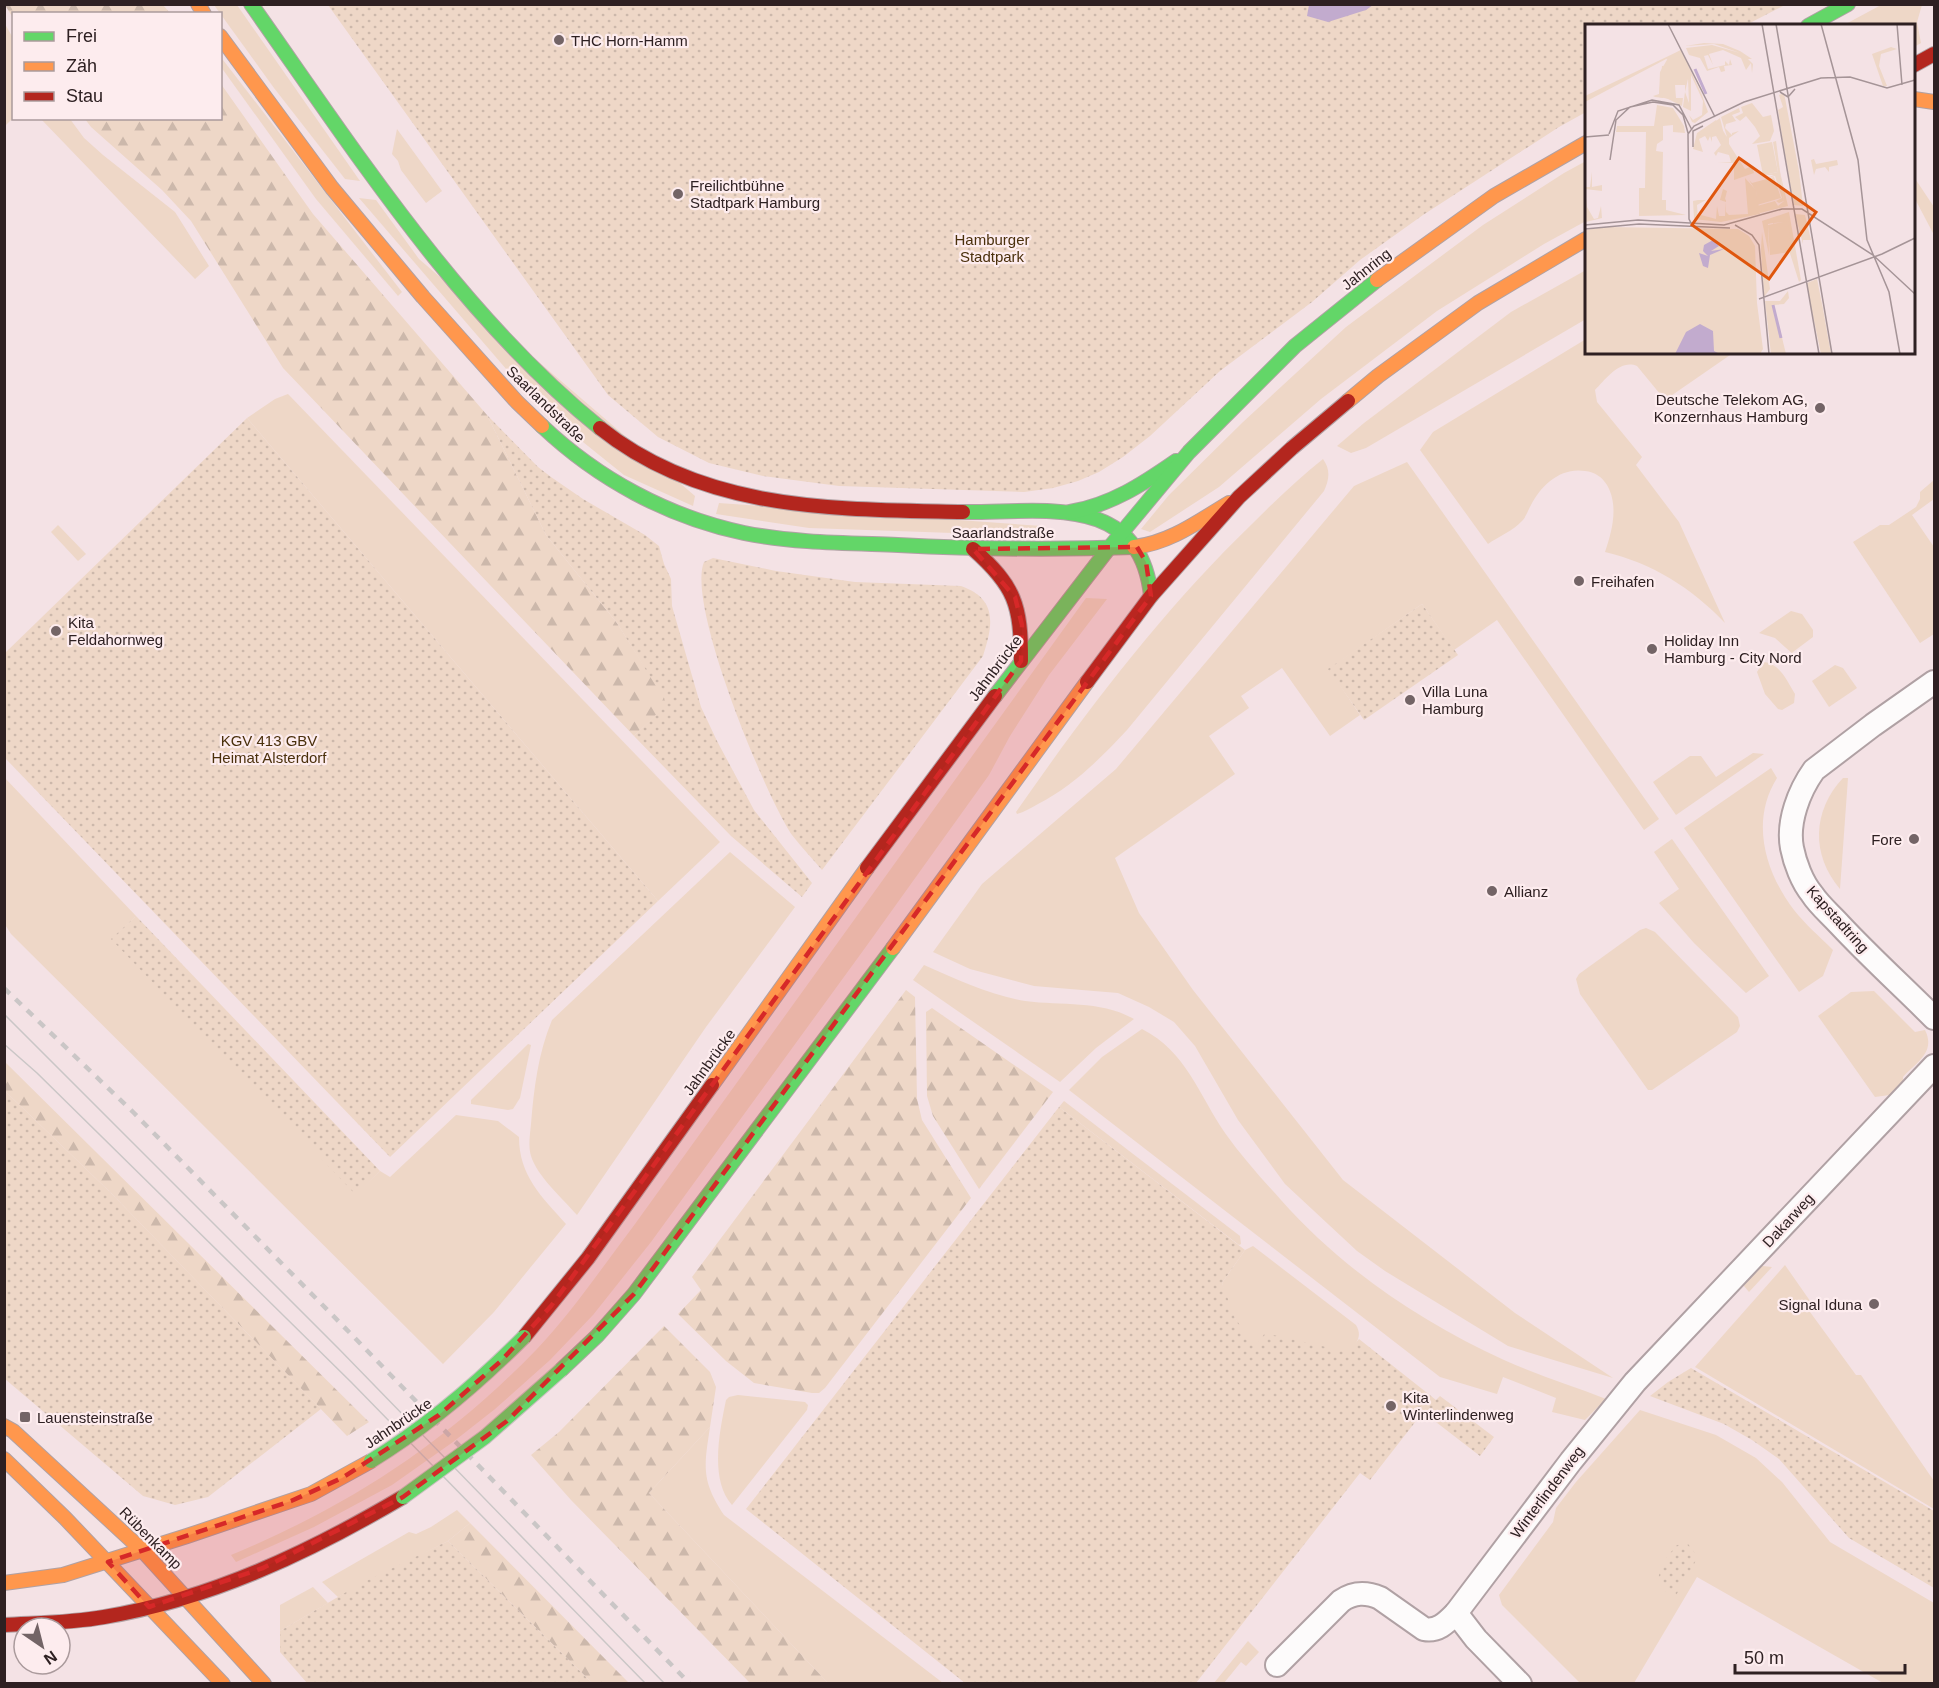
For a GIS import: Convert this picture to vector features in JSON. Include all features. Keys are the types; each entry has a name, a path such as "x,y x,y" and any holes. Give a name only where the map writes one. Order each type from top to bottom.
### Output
{"main road":[{"name":"Saarlandstraße","path":"251,4 441,266 491,324 540,375 595,426 635,454 684,479 749,498 806,505 1091,516 1123,532 1137,547 1146,562 1151,596"},
{"path":"1812,24 1848,4"},
{"name":"Saarlandstraße","path":"222,39 332,188 423,297 517,402 564,447 615,483 680,515 745,533 808,541 973,549 1109,548 1137,547 1180,533 1239,497"},
{"path":"1915,65 1935,54"},
{"path":"1915,99 1935,102"},
{"name":"Jahnring","path":"1189,452 1295,346 1388,272 1494,196 1585,144"},
{"path":"4,1625 102,1617 149,1607 186,1597 263,1568 370,1518 436,1476 483,1440 597,1336 634,1294 942,882 1151,596 1239,497 1292,448 1378,376 1478,303 1585,241"},
{"path":"1056,513 1085,510 1106,503 1151,479 1189,452"},
{"name":"Jahnbrücke","path":"143,1551 311,1494 370,1461 400,1444 439,1415 501,1361 524,1337 588,1258 890,836 1021,661 1109,548 1189,452"},
{"path":"973,549 990,563 1015,597 1022,625 1021,661"},
{"name":"Rübenkamp","path":"4,1426 14,1431 143,1551 264,1683"},
{"path":"4,1459 108,1562 223,1683"},
{"path":"4,1583 63,1575 143,1551"}],"street":[{"name":"Kapstadtring","path":"1935,682 1814,770 1797,802 1792,824 1792,847 1800,872 1812,894 1859,945 1935,1018"},
{"name":"Dakarweg","path":"1642,1374 1935,1066"},
{"name":"Winterlindenweg","path":"1277,1665 1349,1595 1366,1593 1380,1598 1419,1627 1431,1631 1439,1628 1456,1613 1571,1461 1642,1374"},
{"path":"1456,1613 1476,1639 1520,1683"}],"highlighted area":[{"path":"1137,547 1146,562 1151,596 634,1294 507,1421 403,1497 263,1568 149,1607 108,1562 291,1501 342,1478 439,1415 501,1361 551,1306 1021,661 1022,625 1015,597 973,549"}],"green space":[{"path":"5,5 163,5 169,12 12,12 12,16"},
{"path":"214,5 237,5 360,181 345,179 274,88 222,16 222,12 219,12"},
{"name":"Hamburger Stadtpark","path":"328,5 1785,5 1748,24 1585,24 1585,113 1423,215 1360,260 1312,302 1220,371 1150,436 1099,472 1078,481 1053,488 1024,492 839,486 763,476 709,463 658,437 608,395"},
{"path":"1881,5 1922,5 1917,22 1921,43 1915,46 1915,24 1846,24"},
{"path":"5,24 12,36 12,119 5,126"},
{"path":"222,59 402,292 398,296 316,199 222,68"},
{"path":"222,85 313,214 487,415 546,535 617,623 668,704 634,736 283,368 191,221 162,190 86,120 222,120"},
{"path":"42,120 71,120 84,138 103,155 175,212 209,266 195,279"},
{"path":"397,129 442,191 426,203 392,154"},
{"path":"1585,162 1585,222 1544,244 1437,311 1321,399 1219,487 1150,532 1141,529 1169,495 1243,422 1346,327 1483,225"},
{"path":"1915,178 1934,207 1934,235 1915,199"},
{"path":"359,198 376,200 419,259 695,496 693,506 624,475 537,405"},
{"path":"1585,271 1585,320 1366,448 1351,453 1337,446 1364,423 1511,312"},
{"path":"1585,340 1585,354 1732,354 1665,400 1637,366 1631,365 1625,365 1614,371 1595,390 1597,402 1642,457 1636,465 1679,522 1725,623 1699,599 1670,578 1639,563 1605,552 1612,527 1613,501 1607,485 1600,477 1589,472 1576,470 1553,479 1540,491 1519,524 1488,544 1420,450 1433,432"},
{"path":"288,394 720,842 658,901 247,418 275,399"},
{"path":"487,415 538,467 551,477 659,546 671,579 672,606 701,707 754,810 812,883 802,897 731,836 634,736 667,704 617,623 546,535"},
{"name":"KGV 413 GBV Heimat Alsterdorf","path":"247,418 658,901 390,1157 5,758 5,653"},
{"path":"1323,459 1328,475 1324,491 1127,730 1074,780 1051,797 1017,814 1016,812 1070,736 1157,626 1219,557"},
{"path":"1407,462 1659,819 1644,830 1497,620 1454,650 1422,604 1329,669 1360,715 1330,736 1282,668 1241,696 1249,708 1209,736 1235,774 1115,858 1139,913 1193,990 1343,1180 1515,1313 1613,1378 1508,1346 1385,1271 1357,1251 1285,1184 1238,1120 1195,1046 1174,1022 1149,1007 1118,993 1034,986 970,969 933,952 982,884 1116,769 1354,486"},
{"path":"1934,480 1934,499 1912,515 1934,547 1934,634 1920,643 1853,542 1880,525 1889,525 1916,507 1920,499 1920,492"},
{"path":"719,503 1042,526 1039,536 809,528 716,514"},
{"path":"58,525 86,554 78,561 51,532"},
{"path":"713,558 776,571 855,582 961,586 973,591 981,598 990,614 989,634 983,656 822,870 792,835 780,814 731,699 706,617 702,584 704,562"},
{"path":"1086,598 1107,599 1049,675 1010,736 989,775 865,948 651,1242 593,1315 550,1360 495,1409 392,1485 314,1527 236,1562 231,1555 275,1536 357,1493 432,1442 503,1383 537,1349 575,1304 635,1224"},
{"path":"1422,604 1458,655 1364,720 1328,669"},
{"path":"1791,611 1802,614 1813,630 1813,637 1793,652 1795,656 1775,638 1759,633"},
{"path":"1763,662 1778,669 1795,694 1794,703 1782,710 1778,709 1765,694 1757,672"},
{"path":"1835,665 1843,668 1857,688 1829,707 1812,681"},
{"path":"1753,753 1764,754 1676,815 1653,782 1690,756 1701,756 1716,777"},
{"path":"1771,768 1777,778 1764,811 1763,829 1769,863 1775,879 1794,910 1833,950 1823,976 1799,992 1684,828"},
{"path":"4,777 136,916 112,939 356,1194 380,1171 390,1177 456,1115 498,1121 519,1137 520,1151 528,1175 541,1195 566,1224 494,1312 443,1364 11,934 4,923"},
{"path":"1843,778 1848,778 1840,889 1824,862 1819,833 1825,804"},
{"path":"1672,839 1769,976 1746,993 1694,943 1659,903 1679,889 1654,852"},
{"path":"730,852 795,907 706,1027 577,1215 551,1187 534,1164 531,1156 530,1136 537,1071 552,1020"},
{"path":"136,916 380,1171 356,1195 111,939"},
{"path":"1646,928 1655,932 1738,1017 1740,1026 1737,1032 1652,1090 1648,1090 1580,994 1576,979 1579,974"},
{"path":"924,965 999,995 1025,1001 1095,1006 1134,1019 1096,1048 1060,1082 913,980"},
{"path":"906,990 915,997 917,1099 922,1120 971,1198 825,1388 819,1393 812,1393 754,1383 726,1361 678,1314 701,1290 692,1277"},
{"path":"1874,991 1915,1032 1925,1030 1928,1038 1927,1051 1903,1077 1904,1093 1875,1097 1818,1016 1851,992"},
{"path":"932,1008 1053,1092 979,1189 933,1116 927,1096 926,1012"},
{"path":"1142,1029 1170,1049 1181,1062 1225,1133 1267,1184 1305,1225 1356,1271 1413,1311 1473,1345 1517,1365 1606,1399 1585,1420 1552,1412 1556,1398 1503,1377 1497,1394 1440,1377 1069,1090 1102,1057"},
{"path":"528,1044 531,1045 520,1098 513,1109 471,1104 471,1100"},
{"path":"4,1061 369,1422 347,1436 110,1192 5,1091"},
{"path":"5,1091 110,1192 321,1409 208,1497 175,1505 143,1496 5,1379"},
{"path":"1064,1101 1240,1236 1241,1244 1239,1245 1059,1107"},
{"path":"1059,1107 1245,1250 1222,1283 1235,1318 1255,1347 1265,1333 1348,1352 1359,1339 1436,1400 1440,1396 1494,1437 1480,1456 1423,1412 1370,1480 1360,1473 1196,1683 965,1683 746,1509"},
{"path":"1253,1246 1356,1325 1359,1336 1349,1353 1265,1334 1255,1348 1235,1318 1222,1283 1245,1250"},
{"path":"1753,1265 1772,1267 1749,1292 1739,1280"},
{"path":"1785,1265 1815,1308 1810,1312 1856,1375 1861,1375 1934,1481 1934,1509 1695,1367"},
{"path":"664,1326 710,1372 716,1387 710,1427 649,1493 828,1683 750,1683 571,1500 531,1455 559,1432"},
{"path":"1691,1368 1934,1511 1934,1588 1849,1538 1779,1459 1752,1440 1724,1424 1650,1396"},
{"path":"738,1395 805,1402 808,1405 807,1410 732,1505 721,1482 718,1454 726,1400"},
{"path":"1640,1410 1716,1435 1756,1458 1782,1482 1830,1542 1934,1603 1934,1683 1883,1683 1697,1577 1634,1683 1580,1683 1502,1605 1499,1595 1553,1522 1556,1508"},
{"path":"710,1427 706,1473 711,1492 724,1515 943,1683 828,1683 649,1493"},
{"path":"457,1510 470,1523 448,1541 338,1597 322,1582 409,1532 416,1534"},
{"path":"470,1523 629,1683 592,1683 448,1541"},
{"path":"448,1541 592,1683 307,1683 280,1652 280,1631 360,1584"},
{"path":"1688,1544 1698,1557 1675,1597 1665,1591 1658,1582 1660,1571 1677,1545"},
{"path":"313,1587 328,1603 280,1631 280,1605"},
{"path":"1248,1641 1259,1652 1246,1666 1241,1662 1224,1683 1214,1683"}],"shaded area":[{"path":"1309,4 1373,5 1366,10 1328,22 1307,16"}],"tram line":[{"path":"4,1014 338,1348 665,1684"},
{"path":"4,1044 37,1073 351,1382 646,1684"}],"railway":[{"path":"4,988 134,1113 690,1684"}],"traffic: fast":[{"path":"251,4 370,173 455,283 549,383 600,428"},
{"path":"1812,24 1848,4"},
{"path":"995,696 1109,548 1189,452 1295,346 1377,280"},
{"path":"542,426 586,463 636,493 688,517 744,533 821,542 957,547 1045,549 1134,547"},
{"path":"1070,512 1113,499 1176,461"},
{"path":"963,512 1053,511 1082,515 1107,524 1128,539 1143,562 1151,596"},
{"path":"561,1370 597,1336 634,1294 893,948"},
{"path":"371,1461 451,1404 524,1337"},
{"path":"403,1497 485,1437 561,1370"}],"traffic: slow":[{"path":"198,4 203,12"},
{"path":"222,39 332,188 423,297 517,402 542,426"},
{"path":"1915,99 1934,102"},
{"path":"1377,280 1494,196 1585,144"},
{"path":"1348,401 1378,376 1478,303 1585,240"},
{"path":"1134,547 1172,536 1229,503"},
{"path":"893,948 1087,682"},
{"path":"712,1085 867,868"},
{"path":"4,1426 13,1431 143,1551 264,1684"},
{"path":"4,1459 65,1518 223,1684"},
{"path":"4,1583 63,1575 187,1536 311,1494 371,1461"}],"traffic: jam":[{"path":"1915,64 1934,54"},
{"path":"1087,682 1151,596 1239,497 1348,401"},
{"path":"600,428 641,456 683,476 728,491 820,506 963,512"},
{"path":"973,549 998,574 1013,598 1019,625 1021,661"},
{"path":"867,868 995,696"},
{"path":"524,1337 588,1258 712,1085"},
{"path":"4,1625 92,1619 144,1609 221,1586 296,1554 403,1497"}],"place":[{"name":"THC Horn-Hamm","path":"559,40"},
{"name":"Freilichtbühne Stadtpark Hamburg","path":"678,194"},
{"name":"Deutsche Telekom AG, Konzernhaus Hamburg","path":"1820,408"},
{"name":"Freihafen","path":"1579,581"},
{"name":"Kita Feldahornweg","path":"56,631"},
{"name":"Holiday Inn Hamburg - City Nord","path":"1652,649"},
{"name":"Villa Luna Hamburg","path":"1410,700"},
{"name":"Fore","path":"1914,839"},
{"name":"Allianz","path":"1492,891"},
{"name":"Signal Iduna","path":"1874,1304"},
{"name":"Kita Winterlindenweg","path":"1391,1406"},
{"name":"Lauensteinstraße","path":"25,1417"}]}
